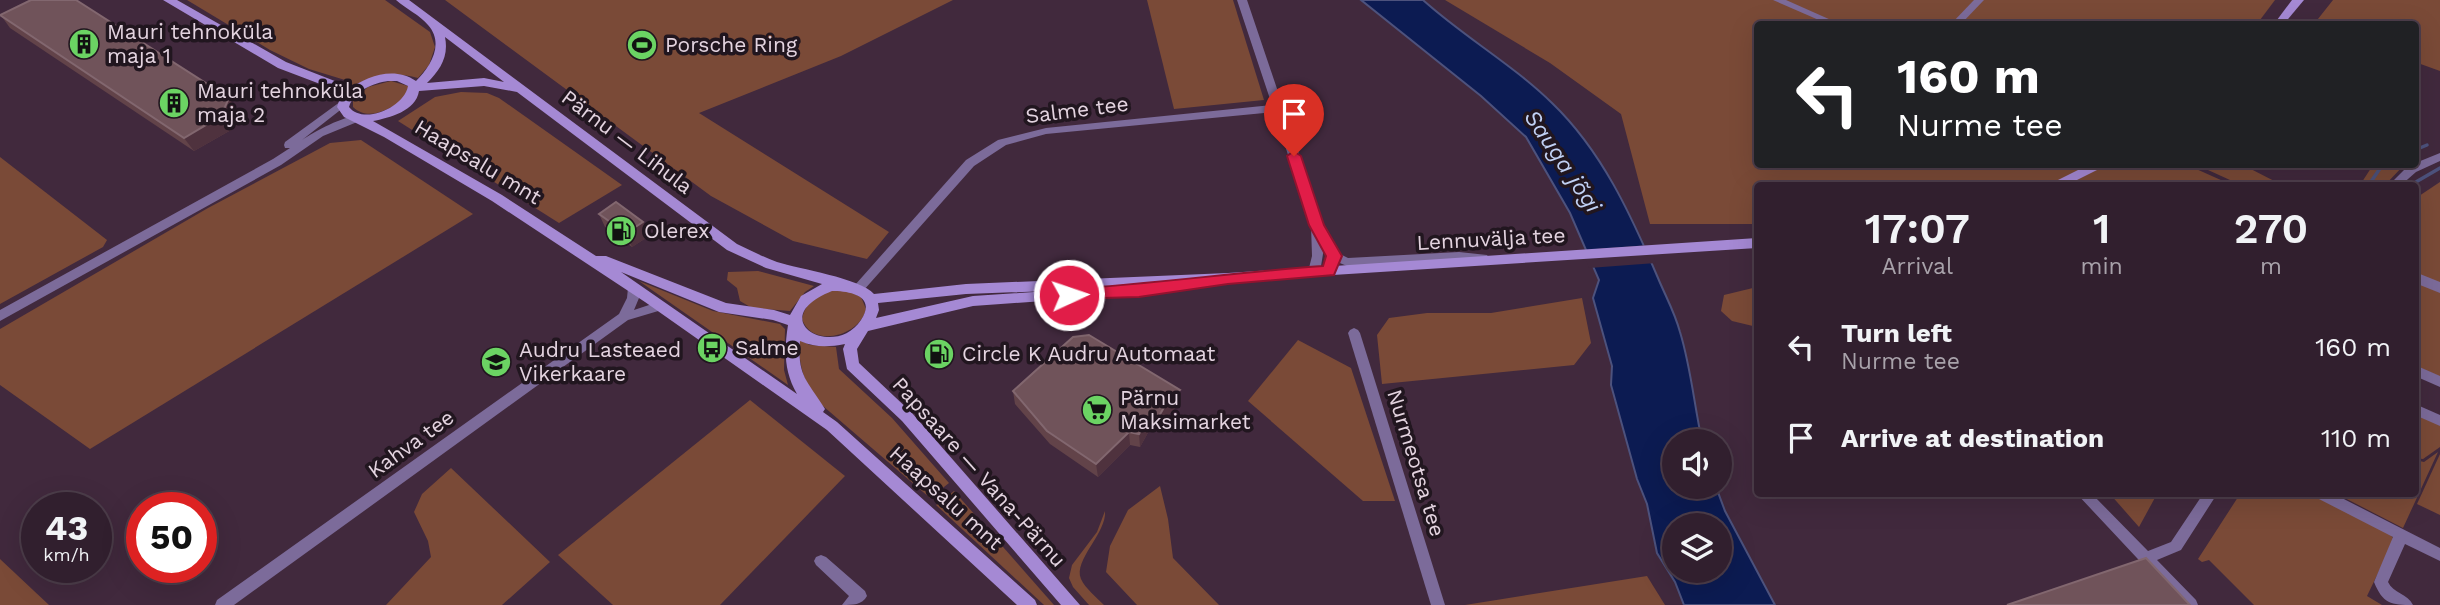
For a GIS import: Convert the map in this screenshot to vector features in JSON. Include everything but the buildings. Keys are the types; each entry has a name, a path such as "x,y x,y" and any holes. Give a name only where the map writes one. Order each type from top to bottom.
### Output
{"main road":[{"path":"169,0 282,65 341,88 345,100 344,110 358,118 374,117 397,110 412,97 415,88 431,73 441,55 443,43 433,23"},
{"name":"Pärnu — Lihula","path":"402,0 732,247 771,265 844,285"},
{"path":"2281,21 2298,0"},
{"path":"345,100 364,84 385,78 407,79 415,88"},
{"path":"415,88 491,82 524,91"},
{"name":"Haapsalu mnt","path":"358,118 496,198 572,247"},
{"path":"2061,182 2094,168"},
{"name":"Lennuvälja tee","path":"872,299 1049,284 1228,278 1754,243"},
{"path":"572,247 832,426"},
{"path":"572,247 724,308 774,315 795,323 804,336 823,342 843,339 864,328 873,314 872,299 859,288 844,285 824,288 810,295 797,309 795,323 792,352 794,375 806,397 832,426"},
{"name":"Lennuvälja tee","path":"864,328 973,301 1139,291 1228,278"},
{"name":"Papsaare — Vana-Pärnu","path":"864,328 849,354 858,372 907,417 1072,605"},
{"name":"Haapsalu mnt","path":"832,426 1029,605"}],"street":[{"path":"1242,0 1317,225 1334,256 1347,262 1459,256 1495,259"},
{"path":"1778,0 1828,21"},
{"path":"1959,21 1979,0"},
{"path":"243,178 345,100"},
{"name":"Salme tee","path":"859,288 970,163 1002,142 1046,131 1278,108"},
{"path":"0,316 243,178 277,162 332,127 358,118"},
{"path":"2419,166 2440,157"},
{"path":"2397,182 2414,168"},
{"path":"1317,225 1321,272"},
{"path":"1321,272 1334,256"},
{"path":"2419,279 2440,288"},
{"path":"624,317 633,298 634,288"},
{"name":"Kahva tee","path":"222,605 624,317 661,306"},
{"name":"Nurmeotsa tee","path":"1354,333 1438,605"},
{"path":"2419,372 2440,382"},
{"path":"2419,411 2440,421"},
{"path":"2087,497 2191,605"},
{"path":"2146,558 2176,546 2208,497"},
{"path":"2328,497 2440,555"},
{"path":"2401,535 2381,582 2385,591 2406,605"},
{"path":"821,561 860,596 849,605"}],"shaded area":[{"path":"187,0 385,0 430,32 435,47 429,65 418,78 385,75 353,86 345,80 309,69 270,50"},
{"path":"445,0 953,0 841,56 699,113 889,232 867,259 793,241 711,196"},
{"path":"1147,0 1233,0 1264,100 1174,109"},
{"path":"1445,0 2275,0 2259,21 1754,21 1754,168 2194,168 2225,182 1754,182 1754,224 1650,224 1621,114 1550,63"},
{"path":"2333,0 2440,0 2440,71 2419,63 2419,21 2316,21"},
{"path":"391,81 408,86 404,100 372,114 365,114 353,107 353,100 368,87"},
{"path":"461,92 487,93 499,98 622,185 559,223 398,121 435,97"},
{"path":"361,140 473,214 90,449 0,385 0,329 208,208 330,143"},
{"path":"0,157 107,240 103,247 0,304"},
{"path":"2204,168 2249,168 2276,182 2234,182"},
{"path":"2371,168 2401,168 2388,182 2362,182"},
{"path":"2440,182 2440,377 2419,367 2419,196"},
{"path":"758,271 814,286 805,292 790,311 752,308 740,301 737,288 727,280 728,272"},
{"path":"639,281 713,311 780,324 785,329 784,370 788,385"},
{"path":"1754,288 1754,326 1732,321 1721,311 1724,295"},
{"path":"835,290 846,290 861,297 866,309 862,318 846,332 825,336 815,334 807,328 802,319 806,308 814,300"},
{"path":"1582,298 1591,343 1574,365 1382,384 1377,335 1389,318 1427,313 1491,313"},
{"path":"799,340 810,345 836,347 839,369 892,418 949,483 930,498 823,406 811,391 804,376"},
{"path":"1298,340 1351,368 1395,501 1363,501 1248,401"},
{"path":"750,400 845,476 720,605 613,605 558,555"},
{"path":"2419,415 2440,425 2440,447 2423,459 2419,458"},
{"path":"2438,452 2419,493 2419,461 2424,462"},
{"path":"2440,454 2440,515 2417,504"},
{"path":"451,468 550,562 502,605 386,605 431,557 428,541 414,512 422,494"},
{"path":"1160,486 1173,558 1219,605 1137,605 1106,572 1110,546 1128,510"},
{"path":"954,491 1054,605 1044,605 936,505"},
{"path":"2113,497 2155,497 2139,527"},
{"path":"2238,497 2321,497 2393,538 2367,596 2382,605 2254,605 2209,560 2202,562 2198,559"},
{"path":"2343,497 2417,497 2403,528"},
{"path":"1105,511 1101,528 1080,572 1085,586 1104,605 1089,605 1073,587 1069,578 1072,565 1097,532"},
{"path":"0,559 21,579 21,583 26,583 49,605 0,605"},
{"path":"1647,576 1665,605 1465,605"}],"water":[{"name":"Sauga jõgi","path":"1361,0 1423,0 1552,103 1586,142 1614,185 1648,254 1680,332 1700,429 1662,429 1662,499 1720,499 1726,513 1662,513 1662,561 1657,553 1647,504 1637,479 1611,385 1612,366 1593,298 1599,280 1570,213 1526,137 1481,96"},
{"path":"1732,524 1775,605 1684,605 1675,583 1732,583"}],"pier":[{"path":"1649,245 1656,263 1589,268 1582,250"}],"waterway":[{"path":"2419,148 2427,145"},
{"path":"2371,182 2380,168"},
{"path":"2416,182 2440,168"}],"place":[{"name":"Mauri tehnoküla maja 1","path":"84,44"},
{"name":"Porsche Ring","path":"642,45"},
{"name":"Mauri tehnoküla maja 2","path":"174,103"},
{"name":"Olerex","path":"621,231"},
{"name":"Salme","path":"712,348"},
{"name":"Circle K Audru Automaat","path":"939,354"},
{"name":"Audru Lasteaed Vikerkaare","path":"496,362"},
{"name":"Pärnu Maksimarket","path":"1097,410"}],"route":[{"path":"1069,295 1139,291 1228,278 1328,271 1334,256 1317,225 1294,156"}]}
